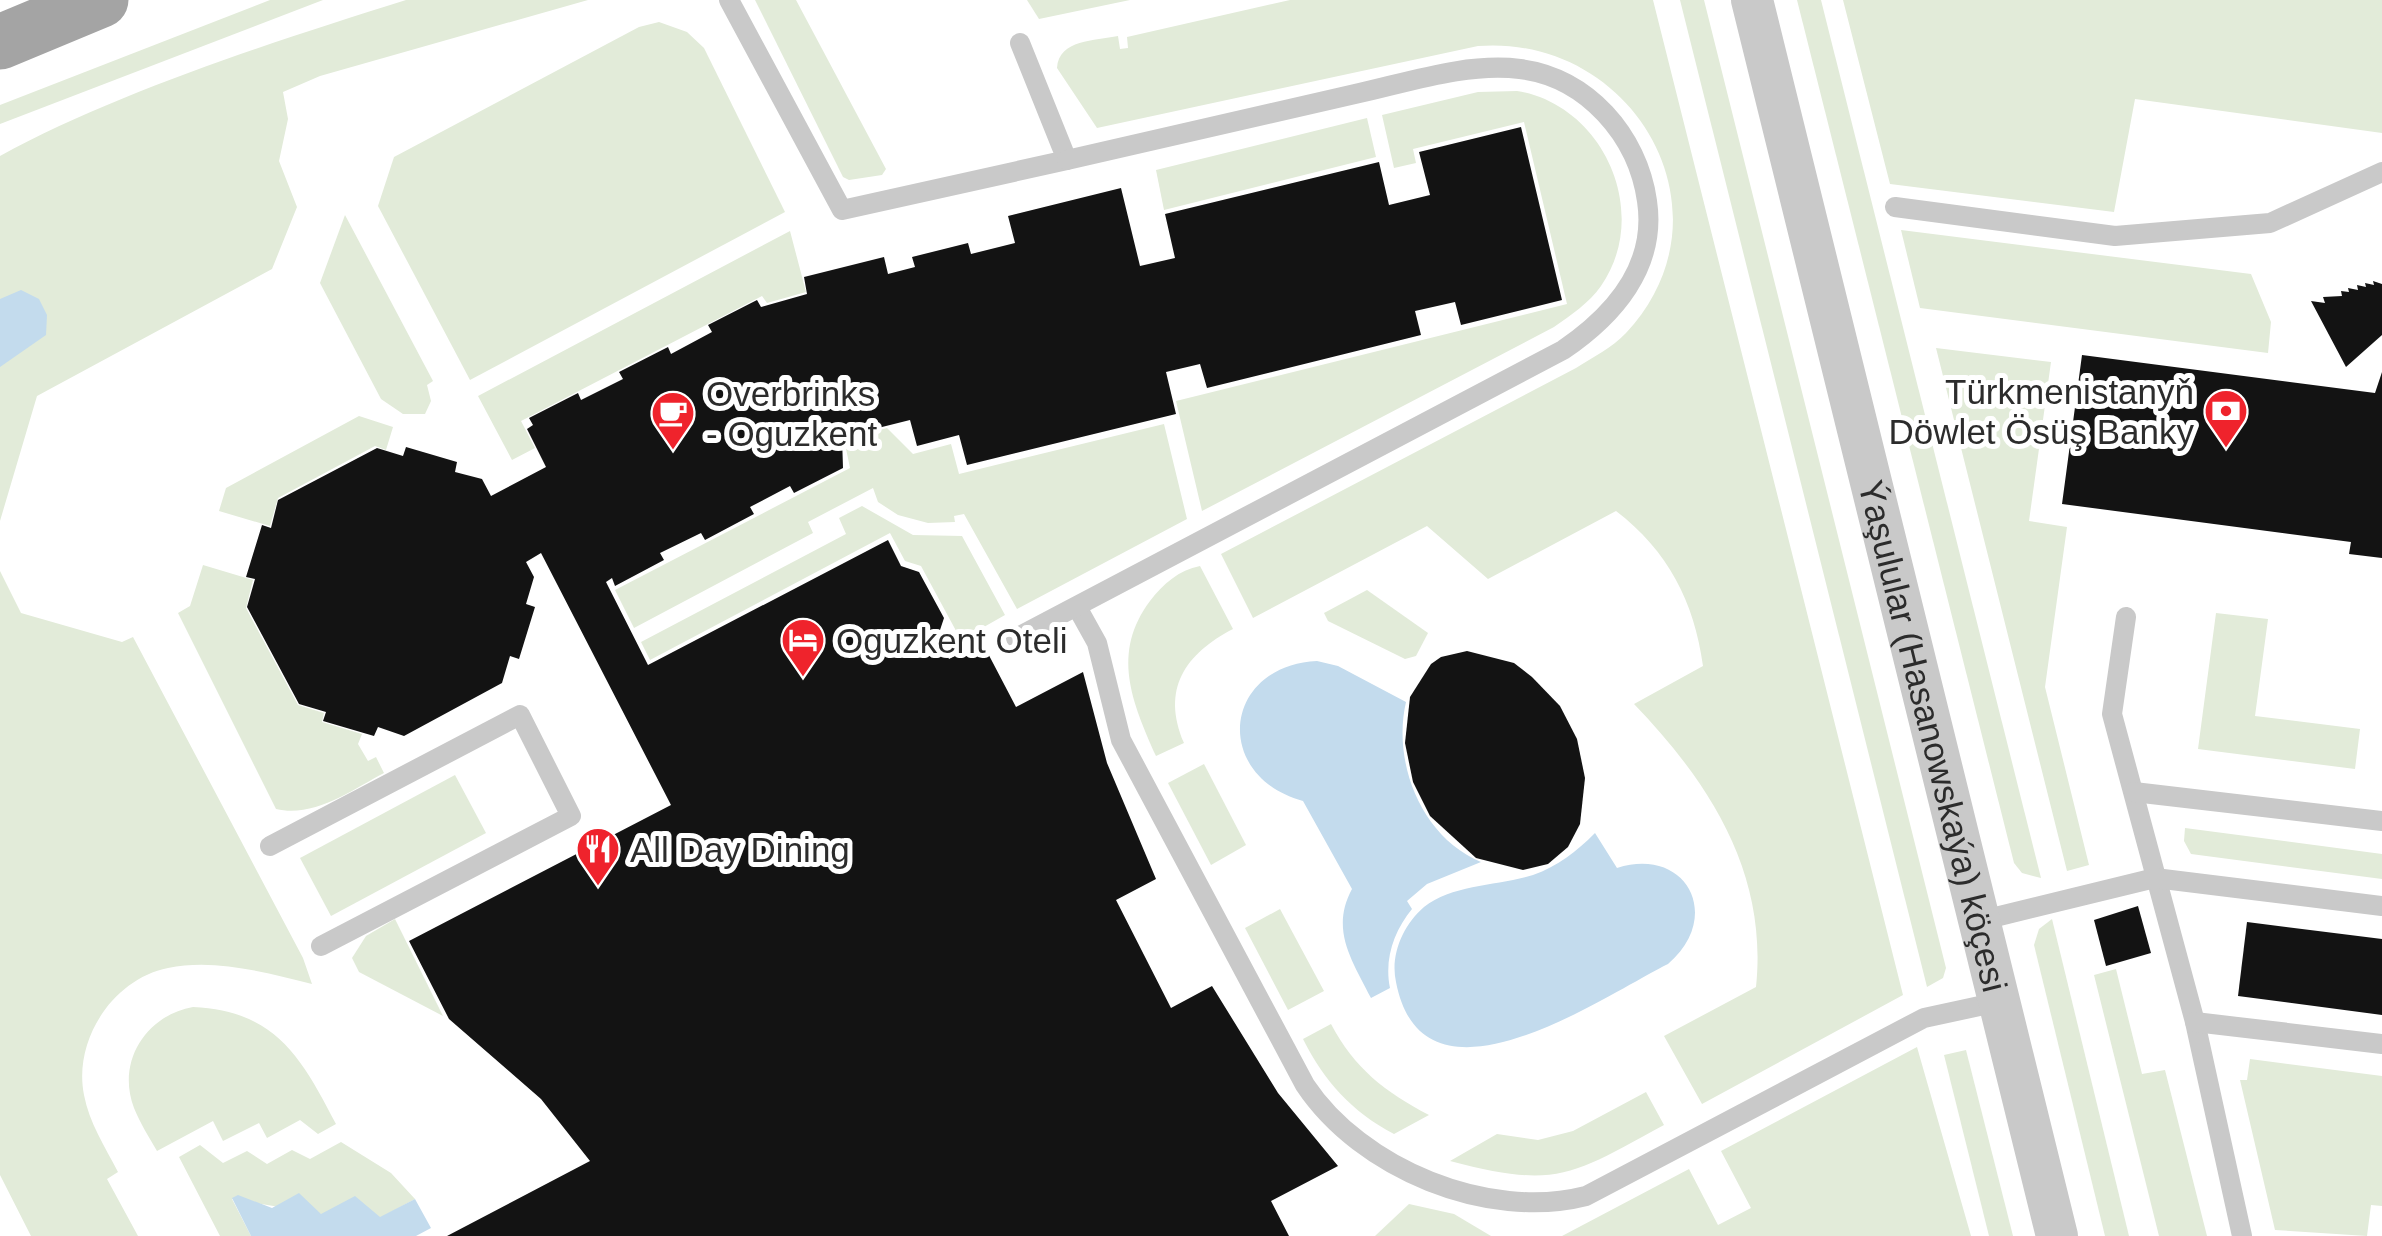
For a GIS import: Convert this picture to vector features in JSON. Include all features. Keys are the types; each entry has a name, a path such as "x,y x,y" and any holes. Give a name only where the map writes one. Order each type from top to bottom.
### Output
{"main road":[{"path":"0,42 100,0"}],"street":[{"name":"Ýaşulular (Hasanowskaýa) köçesi","path":"1752,0 2057,1236"}],"lane":[{"path":"730,0 842,210 1426,78 1520,68 1555,78 1600,107 1630,148 1648,203 1648,229 1635,275 1623,297 1594,329 1016,638"},
{"path":"1020,43 1067,160"},
{"path":"1895,207 2115,236 2270,223 2382,172"},
{"path":"1077,607 1096,643 1121,740 1305,1085 1348,1132 1430,1181 1511,1204 1552,1205 1586,1196 1924,1018 1998,1002"},
{"path":"2126,618 2112,714 2195,1022 2242,1236"},
{"path":"270,846 520,715 572,816 322,946"},
{"path":"2134,792 2382,821"},
{"path":"1979,921 2155,878 2382,906"},
{"path":"2195,1022 2382,1044"}],"green space":[{"path":"270,0 323,0 0,124 0,105"},
{"path":"406,0 588,0 320,76 283,92 288,119 279,161 297,207 272,269 37,396 0,521 0,156 146,89"},
{"path":"755,0 796,0 886,169 882,175 849,180 843,177"},
{"path":"1027,0 1130,0 1039,19"},
{"path":"1290,0 1653,0 1903,995 1702,1104 1664,1036 1756,987 1757,945 1753,906 1728,832 1687,766 1634,704 1703,666 1685,599 1650,543 1616,511 1488,579 1427,526 1253,618 1221,554 1576,368 1621,338 1658,286 1672,236 1670,186 1653,140 1623,100 1583,69 1534,50 1478,46 1097,128 1057,68 1064,51 1080,43 1118,36 1120,49 1128,48 1127,37"},
{"path":"1680,0 1704,0 1946,968 1943,978 1927,987"},
{"path":"1797,0 1821,0 2041,878 2022,873 2014,863"},
{"path":"1843,0 2382,0 2382,133 2135,99 2114,212 1890,184"},
{"path":"659,22 687,32 704,48 785,212 470,380 378,206 394,157 639,27"},
{"path":"1517,91 1547,100 1574,117 1595,139 1610,166 1620,195 1621,226 1616,257 1601,286 1554,327 1202,511 1176,401 1567,304 1524,122 1413,149 1416,163 1394,168 1382,115 1478,92"},
{"path":"1367,118 1376,157 1164,210 1156,170"},
{"path":"345,215 433,381 427,385 431,401 425,414 403,414 381,399 320,283"},
{"path":"1901,230 2251,274 2271,322 2268,353 1920,308"},
{"path":"790,231 806,292 767,303 762,296 521,421 535,448 512,460 478,396"},
{"path":"1936,348 2051,362 2029,521 2067,527 2045,687 2089,865 2067,871"},
{"path":"359,416 393,427 386,450 375,446 278,498 270,526 219,511 226,488"},
{"path":"1164,424 1187,519 1017,609 964,514 954,516 955,522 928,523 898,515 878,502 873,488 808,522 813,533 634,628 615,590 850,468 844,439 887,428 913,454 951,444 959,474"},
{"path":"862,506 913,535 962,536 1005,615 961,640 921,566 905,561 890,533 650,660 641,642 846,534 839,518"},
{"path":"203,565 253,580 246,608 298,705 324,713 322,722 362,734 358,744 368,761 376,757 384,773 318,806 276,809 178,613 190,606"},
{"path":"1200,566 1233,629 1202,650 1182,675 1175,706 1184,743 1156,756 1133,697 1128,659 1131,640 1138,620 1160,589 1178,574"},
{"path":"0,571 21,613 122,642 133,637 303,958 312,984 241,968 186,965 148,974 130,985 101,1015 85,1054 84,1095 118,1172 107,1179 138,1236 31,1236 0,1175"},
{"path":"1367,590 1428,633 1416,656 1405,659 1328,621 1324,613"},
{"path":"2216,613 2268,619 2255,716 2360,729 2355,769 2198,749"},
{"path":"1204,764 1246,845 1211,865 1168,783"},
{"path":"455,775 486,833 331,916 300,858"},
{"path":"2185,828 2382,854 2382,879 2191,854 2184,841"},
{"path":"1280,909 1324,991 1288,1010 1245,928"},
{"path":"395,919 443,1016 359,972 352,958 366,936"},
{"path":"2052,919 2129,1236 2105,1236 2034,945 2039,929"},
{"path":"2116,969 2142,1074 2165,1070 2207,1236 2159,1236 2094,975"},
{"path":"193,1007 222,1010 245,1018 283,1042 311,1078 336,1124 318,1134 300,1120 267,1138 259,1123 223,1141 213,1121 157,1151 129,1090 133,1057 149,1030"},
{"path":"1331,1024 1350,1054 1372,1077 1429,1115 1394,1134 1352,1105 1330,1082 1303,1039"},
{"path":"1917,1047 1971,1236 1562,1236 1689,1169 1718,1225 1751,1208 1721,1151"},
{"path":"1966,1050 2013,1236 1989,1236 1944,1055"},
{"path":"2250,1059 2382,1076 2382,1206 2371,1205 2367,1236 2275,1230 2240,1080 2247,1080"},
{"path":"1646,1092 1664,1125 1583,1166 1540,1175 1486,1170 1450,1161 1497,1134 1538,1140 1573,1131"},
{"path":"341,1142 391,1173 415,1199 380,1218 321,1214 232,1199 251,1236 220,1236 179,1157 200,1145 223,1163 247,1151 267,1164 292,1150 310,1159"},
{"path":"1409,1204 1454,1214 1491,1236 1375,1236"}],"water":[{"path":"21,290 39,299 47,315 46,335 0,367 0,299"},
{"path":"1317,661 1338,666 1406,702 1403,749 1416,795 1442,835 1481,862 1427,884 1407,901 1412,909 1400,927 1390,956 1390,988 1371,998 1351,958 1343,931 1352,889 1303,801 1274,788 1253,769 1242,747 1240,724 1247,701 1262,681 1285,667"},
{"path":"1595,833 1617,868 1641,864 1662,867 1678,876 1689,890 1695,907 1693,926 1685,945 1668,964 1559,1022 1517,1038 1476,1047 1440,1043 1413,1023 1396,982 1395,961 1404,932 1417,914 1448,894 1542,871 1566,858"},
{"path":"299,1193 321,1214 355,1196 380,1217 415,1199 431,1228 416,1236 251,1236 232,1198 238,1195 272,1208"}],"building":[{"name":"Oguzkent Oteli","path":"1521,127 1562,300 1461,325 1455,302 1415,311 1421,335 1207,388 1200,364 1166,372 1176,414 967,465 959,435 917,446 910,420 842,437 843,468 794,493 790,486 750,507 754,514 705,540 701,533 660,553 664,560 615,586 612,578 606,582 648,665 888,540 901,566 919,572 944,618 938,636 949,659 982,642 1016,707 1083,672 1107,763 1156,879 1116,900 1171,1008 1212,986 1278,1093 1338,1166 1271,1201 1289,1236 447,1236 590,1161 541,1099 449,1019 409,941 671,805 541,553 526,562 534,577 526,604 535,607 519,659 510,656 502,683 404,736 378,727 374,736 323,721 326,712 299,704 247,607 255,579 246,577 262,525 271,528 278,500 377,448 403,456 406,447 457,462 455,472 482,479 491,496 546,467 527,429 533,425 529,418 578,393 581,400 623,379 619,372 668,347 671,354 712,332 708,325 757,300 761,307 807,294 804,277 884,257 888,274 915,267 912,257 968,243 971,254 1015,243 1008,216 1121,188 1140,266 1175,258 1165,214 1379,162 1389,205 1430,195 1419,152"},
{"path":"2373,281 2382,284 2382,335 2346,367 2311,301 2325,303 2323,297 2342,296 2341,291 2358,290 2357,285 2366,287 2365,283 2374,285"},
{"name":"Türkmenistanyň Döwlet Ösüş Banky","path":"2082,355 2375,393 2382,372 2382,558 2349,554 2351,542 2062,504"},
{"path":"1467,651 1514,663 1532,677 1560,706 1577,739 1585,778 1580,824 1568,847 1548,864 1523,870 1476,858 1430,816 1413,782 1405,743 1410,697 1431,664 1441,657"},
{"path":"2138,906 2151,953 2106,966 2094,920"},
{"path":"2247,922 2382,939 2382,1015 2238,996"}],"place":[{"name":"Türkmenistanyň Döwlet Ösüş Banky","path":"2226,449"},
{"name":"Overbrinks - Oguzkent","path":"673,451"},
{"name":"Oguzkent Oteli","path":"803,678"},
{"name":"All Day Dining","path":"598,887"}]}
